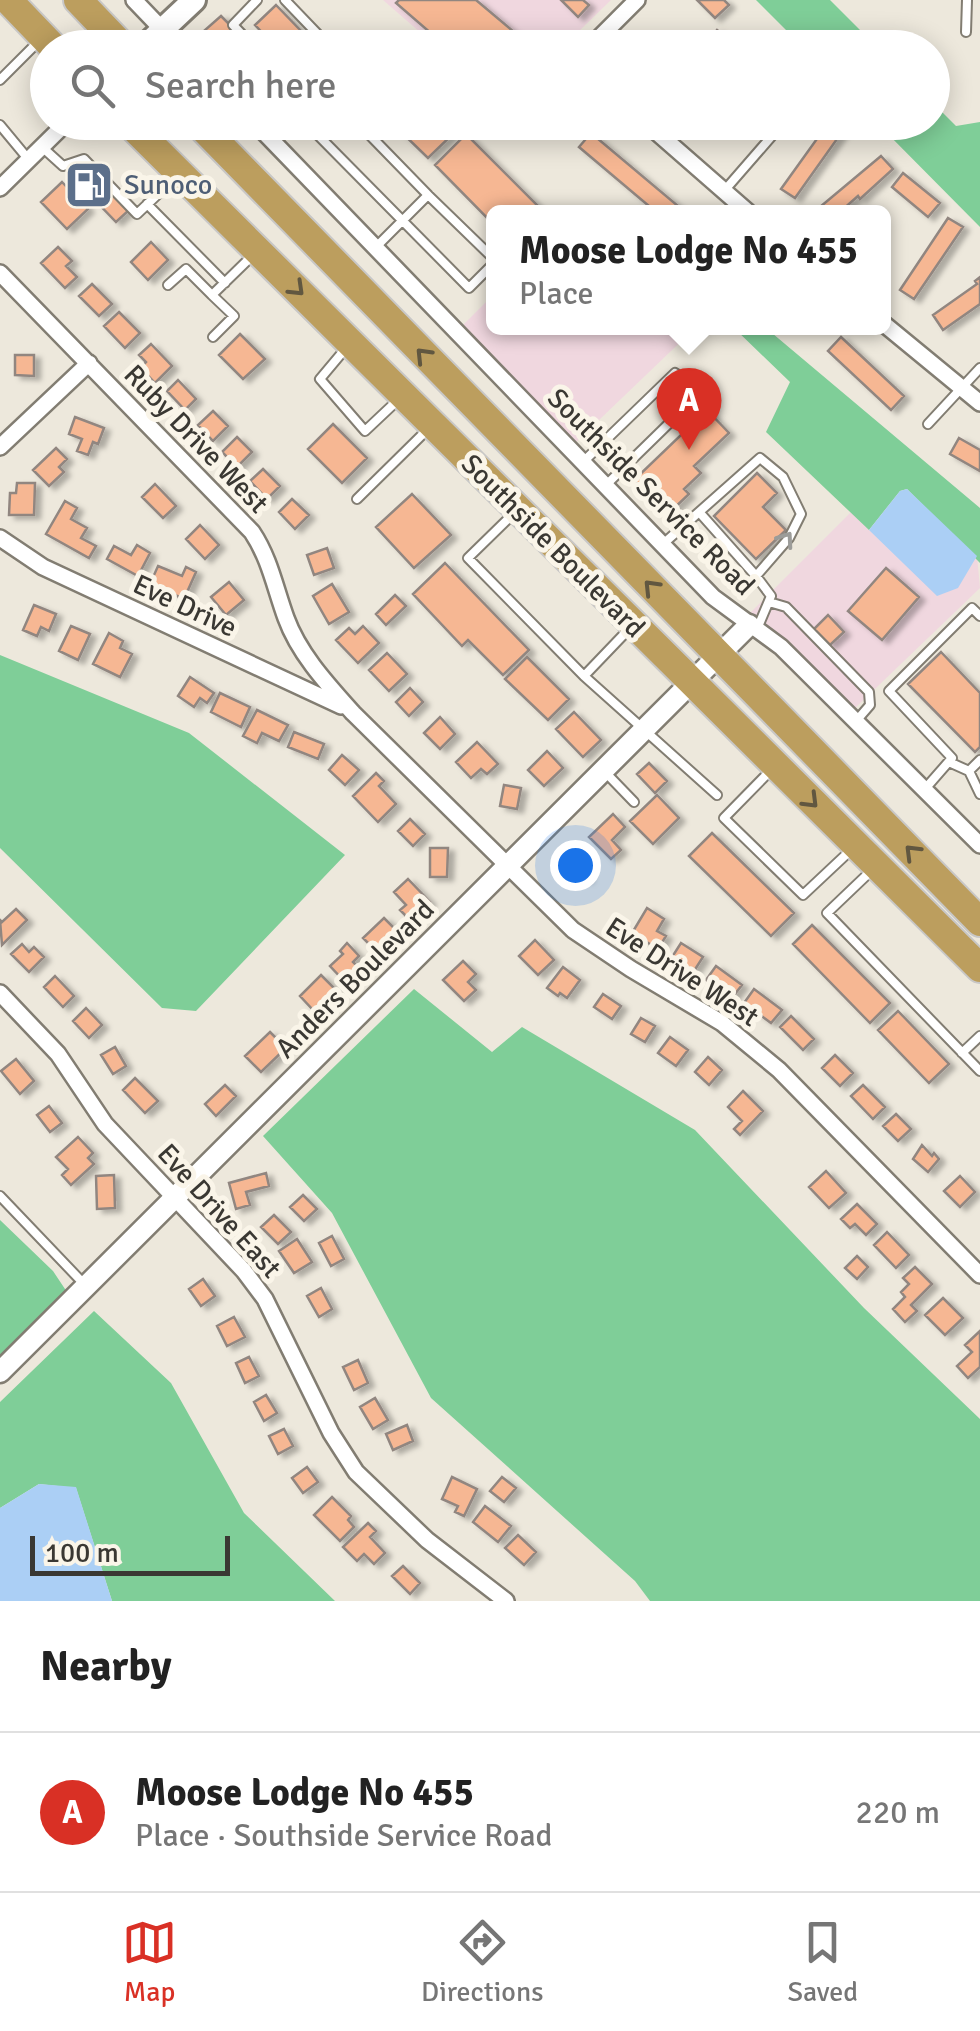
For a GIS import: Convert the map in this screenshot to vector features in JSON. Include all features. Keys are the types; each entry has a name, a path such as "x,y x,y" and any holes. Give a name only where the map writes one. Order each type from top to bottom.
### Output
{"highway":[{"path":"8,0 37,30"},
{"path":"78,0 107,30"},
{"name":"Southside Boulevard","path":"146,140 980,968"},
{"name":"Southside Boulevard","path":"214,140 980,922"}],"main road":[{"path":"163,30 194,0"}],"street":[{"path":"134,0 163,30"},
{"path":"607,30 637,0"},
{"path":"0,188 49,140"},
{"name":"Southside Service Road","path":"271,140 713,596 780,647 980,845"},
{"path":"665,140 740,205"},
{"name":"Ruby Drive West","path":"0,272 252,532 270,563 286,620 328,685 353,713"},
{"path":"891,330 980,403"},
{"path":"0,447 89,363"},
{"name":"Eve Drive","path":"0,538 44,567 353,713"},
{"name":"Anders Boulevard","path":"0,1372 646,729 753,628"},
{"name":"Eve Drive West","path":"353,713 590,943 722,1023 757,1050 980,1276"},
{"name":"Eve Drive East","path":"0,993 58,1054 106,1124 265,1298 331,1434 356,1472 427,1540 506,1601"}],"lane":[{"path":"239,30 234,25 257,0"},
{"path":"284,0 311,30"},
{"path":"966,0 966,32"},
{"path":"0,80 30,57"},
{"path":"0,125 29,160"},
{"path":"322,140 470,288 486,270"},
{"path":"375,140 486,253"},
{"path":"724,191 768,140"},
{"path":"42,147 63,166 84,160 137,214 179,174"},
{"path":"374,249 428,195"},
{"path":"147,204 225,282"},
{"path":"212,295 257,250"},
{"path":"168,285 186,269 234,316 213,337"},
{"path":"350,342 320,379 365,431 403,396"},
{"path":"928,424 980,368"},
{"path":"584,462 675,373 691,384 696,398 606,485"},
{"path":"357,499 431,426"},
{"path":"662,544 760,458 783,477 801,514 789,538 756,576"},
{"path":"516,510 468,558 584,676 717,794"},
{"path":"700,513 771,596 753,628"},
{"path":"769,602 786,606 868,692 870,705 855,722"},
{"path":"924,790 952,758 889,690 972,608 980,616"},
{"path":"584,676 633,625"},
{"path":"968,771 980,760"},
{"path":"949,762 968,771 980,794"},
{"path":"776,766 724,818 804,895 856,845"},
{"path":"604,771 634,802"},
{"path":"877,866 827,913 980,1070"},
{"path":"962,1052 980,1036"},
{"path":"0,1196 85,1285"}],"shaded area":[{"path":"383,0 611,0 580,30 417,30"},
{"path":"486,302 486,335 688,335 574,444 461,327"},
{"path":"852,511 869,530 958,587 977,556 980,588 852,711 749,614"}],"green space":[{"path":"756,0 830,0 860,30 786,30"},
{"path":"950,120 956,126 980,122 980,227 894,140 950,140"},
{"path":"741,335 774,335 980,508 980,563 907,489 900,491 869,530 766,432 790,382"},
{"path":"0,655 189,733 345,855 196,1011 162,1008 0,848"},
{"path":"414,989 492,1052 522,1027 695,1130 864,1308 980,1419 980,1601 650,1601 635,1581 431,1398 332,1213 263,1136"},
{"path":"0,1220 53,1271 67,1292 0,1360"},
{"path":"94,1311 171,1383 244,1513 335,1601 112,1601 76,1488 39,1484 0,1508 0,1402"}],"water":[{"path":"907,489 977,556 958,588 937,596 869,530 900,491"},
{"path":"39,1484 76,1487 112,1601 0,1601 0,1508"}],"building":[{"path":"476,0 512,30 427,30 396,3"},
{"path":"561,0 583,0 589,5 578,17"},
{"path":"697,0 724,0 729,5 715,18"},
{"path":"276,5 300,30 260,30 255,25"},
{"path":"221,16 235,30 205,30"},
{"path":"409,140 447,140 428,158"},
{"path":"460,140 472,140 537,205 486,205 486,217 435,165"},
{"path":"585,140 599,140 677,205 648,205 579,147"},
{"path":"816,140 836,140 795,198 781,189"},
{"path":"881,156 893,169 860,199 858,196 848,205 822,205"},
{"path":"83,163 128,211 116,222 88,193 80,200 70,189 77,182 70,175"},
{"path":"903,173 940,203 928,217 892,187"},
{"path":"62,182 88,209 67,229 41,202"},
{"path":"948,218 963,227 914,299 900,290"},
{"path":"151,242 168,260 148,280 131,262"},
{"path":"58,247 72,261 66,266 77,277 65,288 41,263"},
{"path":"980,277 980,304 943,330 933,315 977,284 975,281"},
{"path":"92,284 112,304 99,316 79,296"},
{"path":"119,312 140,333 125,348 104,326"},
{"path":"240,334 265,359 243,379 219,355"},
{"path":"841,337 904,396 891,410 828,351"},
{"path":"151,344 172,366 155,383 141,368 146,362 139,355"},
{"path":"15,355 34,355 34,376 15,375"},
{"path":"178,380 196,399 185,410 167,391"},
{"path":"707,410 729,433 694,466 701,473 684,489 689,494 667,515 634,480"},
{"path":"213,411 228,426 213,441 198,425"},
{"path":"75,417 104,428 88,455 77,451 82,439 69,434"},
{"path":"333,424 367,458 342,483 308,449"},
{"path":"237,437 252,452 237,467 222,452"},
{"path":"959,438 980,450 980,471 950,454"},
{"path":"56,448 67,459 59,467 64,472 49,486 33,470"},
{"path":"263,469 280,486 267,499 250,481"},
{"path":"757,473 777,493 763,507 786,530 756,559 714,516"},
{"path":"17,483 35,483 34,515 9,515 10,493 16,493"},
{"path":"155,484 176,506 163,518 142,497"},
{"path":"412,494 451,535 414,568 376,527"},
{"path":"292,499 309,515 295,529 279,512"},
{"path":"65,501 77,508 71,519 87,528 81,538 96,546 89,558 46,534"},
{"path":"200,525 219,545 205,559 186,539"},
{"path":"137,545 150,553 138,576 107,559 114,546 131,555"},
{"path":"327,548 334,568 314,575 307,555"},
{"path":"445,563 529,650 503,675 468,640 462,646 413,594"},
{"path":"158,566 182,576 186,567 196,572 184,599 150,584"},
{"path":"886,568 919,597 882,640 848,611"},
{"path":"229,582 244,600 226,615 211,597"},
{"path":"332,584 349,612 329,624 313,596"},
{"path":"395,595 406,606 386,625 376,614"},
{"path":"34,605 56,614 49,631 41,627 37,636 23,630"},
{"path":"828,615 844,632 830,645 814,629"},
{"path":"71,626 90,634 78,660 59,651"},
{"path":"363,626 379,643 358,663 336,640 349,628 355,634"},
{"path":"109,633 123,641 120,648 132,654 120,677 93,664"},
{"path":"941,652 980,693 980,747 975,752 908,684"},
{"path":"387,653 407,674 389,691 369,670"},
{"path":"527,657 569,699 548,720 505,679"},
{"path":"190,677 214,693 207,703 200,698 194,707 178,696"},
{"path":"410,688 423,702 409,716 396,702"},
{"path":"220,693 250,707 241,727 211,712"},
{"path":"257,710 288,725 279,741 262,733 257,743 243,736"},
{"path":"574,712 601,740 583,757 556,729"},
{"path":"440,717 455,734 440,749 424,733"},
{"path":"294,732 324,744 318,759 288,747"},
{"path":"477,742 498,764 487,774 481,769 471,778 456,762"},
{"path":"547,751 563,768 544,786 528,770"},
{"path":"342,755 359,770 345,785 329,770"},
{"path":"649,763 667,781 655,793 637,774"},
{"path":"376,773 384,781 379,786 396,804 378,822 353,796"},
{"path":"504,785 521,788 517,809 500,806"},
{"path":"657,795 679,818 653,844 630,821"},
{"path":"613,814 625,827 612,840 621,850 611,859 589,837"},
{"path":"410,819 425,834 413,846 398,831"},
{"path":"712,833 794,913 771,936 689,856"},
{"path":"430,848 448,848 447,877 430,877"},
{"path":"569,857 588,858 587,879 568,878"},
{"path":"408,879 430,902 410,920 400,910 406,905 394,892"},
{"path":"647,908 664,919 657,931 666,936 658,949 632,933"},
{"path":"16,909 27,920 2,945 0,920"},
{"path":"384,918 397,931 376,951 363,938"},
{"path":"812,925 890,1003 870,1023 793,944"},
{"path":"535,940 554,960 538,975 519,956"},
{"path":"347,943 359,956 353,962 358,967 344,981 330,966 343,954 340,951"},
{"path":"681,943 703,957 694,971 672,957"},
{"path":"22,944 29,952 34,947 44,957 29,972 11,954"},
{"path":"463,961 476,974 468,982 476,990 464,1001 443,980"},
{"path":"716,966 742,985 731,999 706,980"},
{"path":"563,967 580,980 567,998 547,988"},
{"path":"321,975 336,990 314,1011 300,996"},
{"path":"55,976 74,996 63,1007 44,987"},
{"path":"754,989 782,1010 771,1023 744,1003"},
{"path":"603,994 621,1006 612,1019 594,1007"},
{"path":"86,1008 102,1025 89,1038 73,1021"},
{"path":"898,1011 949,1064 929,1083 878,1030"},
{"path":"791,1016 814,1039 803,1050 780,1027"},
{"path":"641,1018 655,1026 645,1042 631,1034"},
{"path":"270,1032 286,1048 261,1072 245,1056"},
{"path":"670,1037 688,1050 676,1066 658,1053"},
{"path":"115,1047 126,1066 113,1074 101,1055"},
{"path":"835,1055 853,1073 840,1086 822,1068"},
{"path":"708,1057 722,1070 709,1085 695,1072"},
{"path":"16,1059 34,1081 20,1094 1,1071"},
{"path":"135,1078 158,1101 145,1113 123,1090"},
{"path":"225,1085 236,1096 216,1116 205,1104"},
{"path":"863,1085 885,1107 873,1119 851,1096"},
{"path":"743,1091 763,1111 740,1135 734,1129 742,1121 728,1107"},
{"path":"49,1106 62,1123 50,1132 37,1115"},
{"path":"896,1114 911,1129 898,1141 883,1126"},
{"path":"78,1137 93,1153 88,1158 94,1164 71,1185 62,1175 68,1169 56,1157"},
{"path":"922,1145 939,1159 928,1172 913,1159"},
{"path":"826,1171 846,1193 829,1208 809,1187"},
{"path":"266,1173 269,1186 246,1192 250,1205 236,1209 229,1183"},
{"path":"114,1175 115,1208 97,1209 96,1176"},
{"path":"960,1176 975,1192 960,1207 944,1191"},
{"path":"303,1195 317,1209 304,1221 290,1207"},
{"path":"857,1204 877,1224 866,1235 855,1224 850,1228 841,1219"},
{"path":"274,1215 291,1232 278,1244 261,1227"},
{"path":"887,1232 909,1255 896,1268 874,1245"},
{"path":"332,1236 344,1259 331,1266 319,1243"},
{"path":"297,1239 312,1262 294,1273 279,1251"},
{"path":"857,1256 868,1267 857,1279 845,1268"},
{"path":"915,1267 932,1284 911,1305 917,1311 905,1322 893,1309 905,1297 901,1292 909,1284 903,1278"},
{"path":"203,1279 215,1296 201,1306 189,1289"},
{"path":"321,1288 332,1309 319,1317 307,1296"},
{"path":"943,1298 963,1318 945,1335 925,1315"},
{"path":"234,1317 245,1337 227,1346 217,1326"},
{"path":"980,1331 980,1367 968,1378 957,1366 972,1352 965,1345"},
{"path":"249,1357 259,1376 245,1383 236,1363"},
{"path":"358,1360 368,1383 354,1390 343,1367"},
{"path":"266,1395 277,1413 264,1421 254,1402"},
{"path":"375,1398 388,1420 373,1429 360,1407"},
{"path":"407,1425 413,1441 393,1450 386,1434"},
{"path":"284,1429 293,1446 278,1454 269,1436"},
{"path":"307,1467 318,1482 303,1493 292,1478"},
{"path":"452,1477 477,1489 464,1516 455,1512 458,1506 442,1499"},
{"path":"502,1477 516,1488 504,1502 490,1491"},
{"path":"332,1497 351,1516 348,1520 354,1527 340,1541 314,1515"},
{"path":"485,1506 511,1526 498,1542 473,1522"},
{"path":"368,1523 376,1531 370,1537 385,1553 374,1564 364,1554 357,1561 343,1547"},
{"path":"518,1535 536,1552 524,1565 505,1548"},
{"path":"403,1566 420,1583 410,1594 392,1576"}],"place":[{"name":"Sunoco","path":"89,185"},
{"name":"Moose Lodge No 455","path":"689,450"}]}
